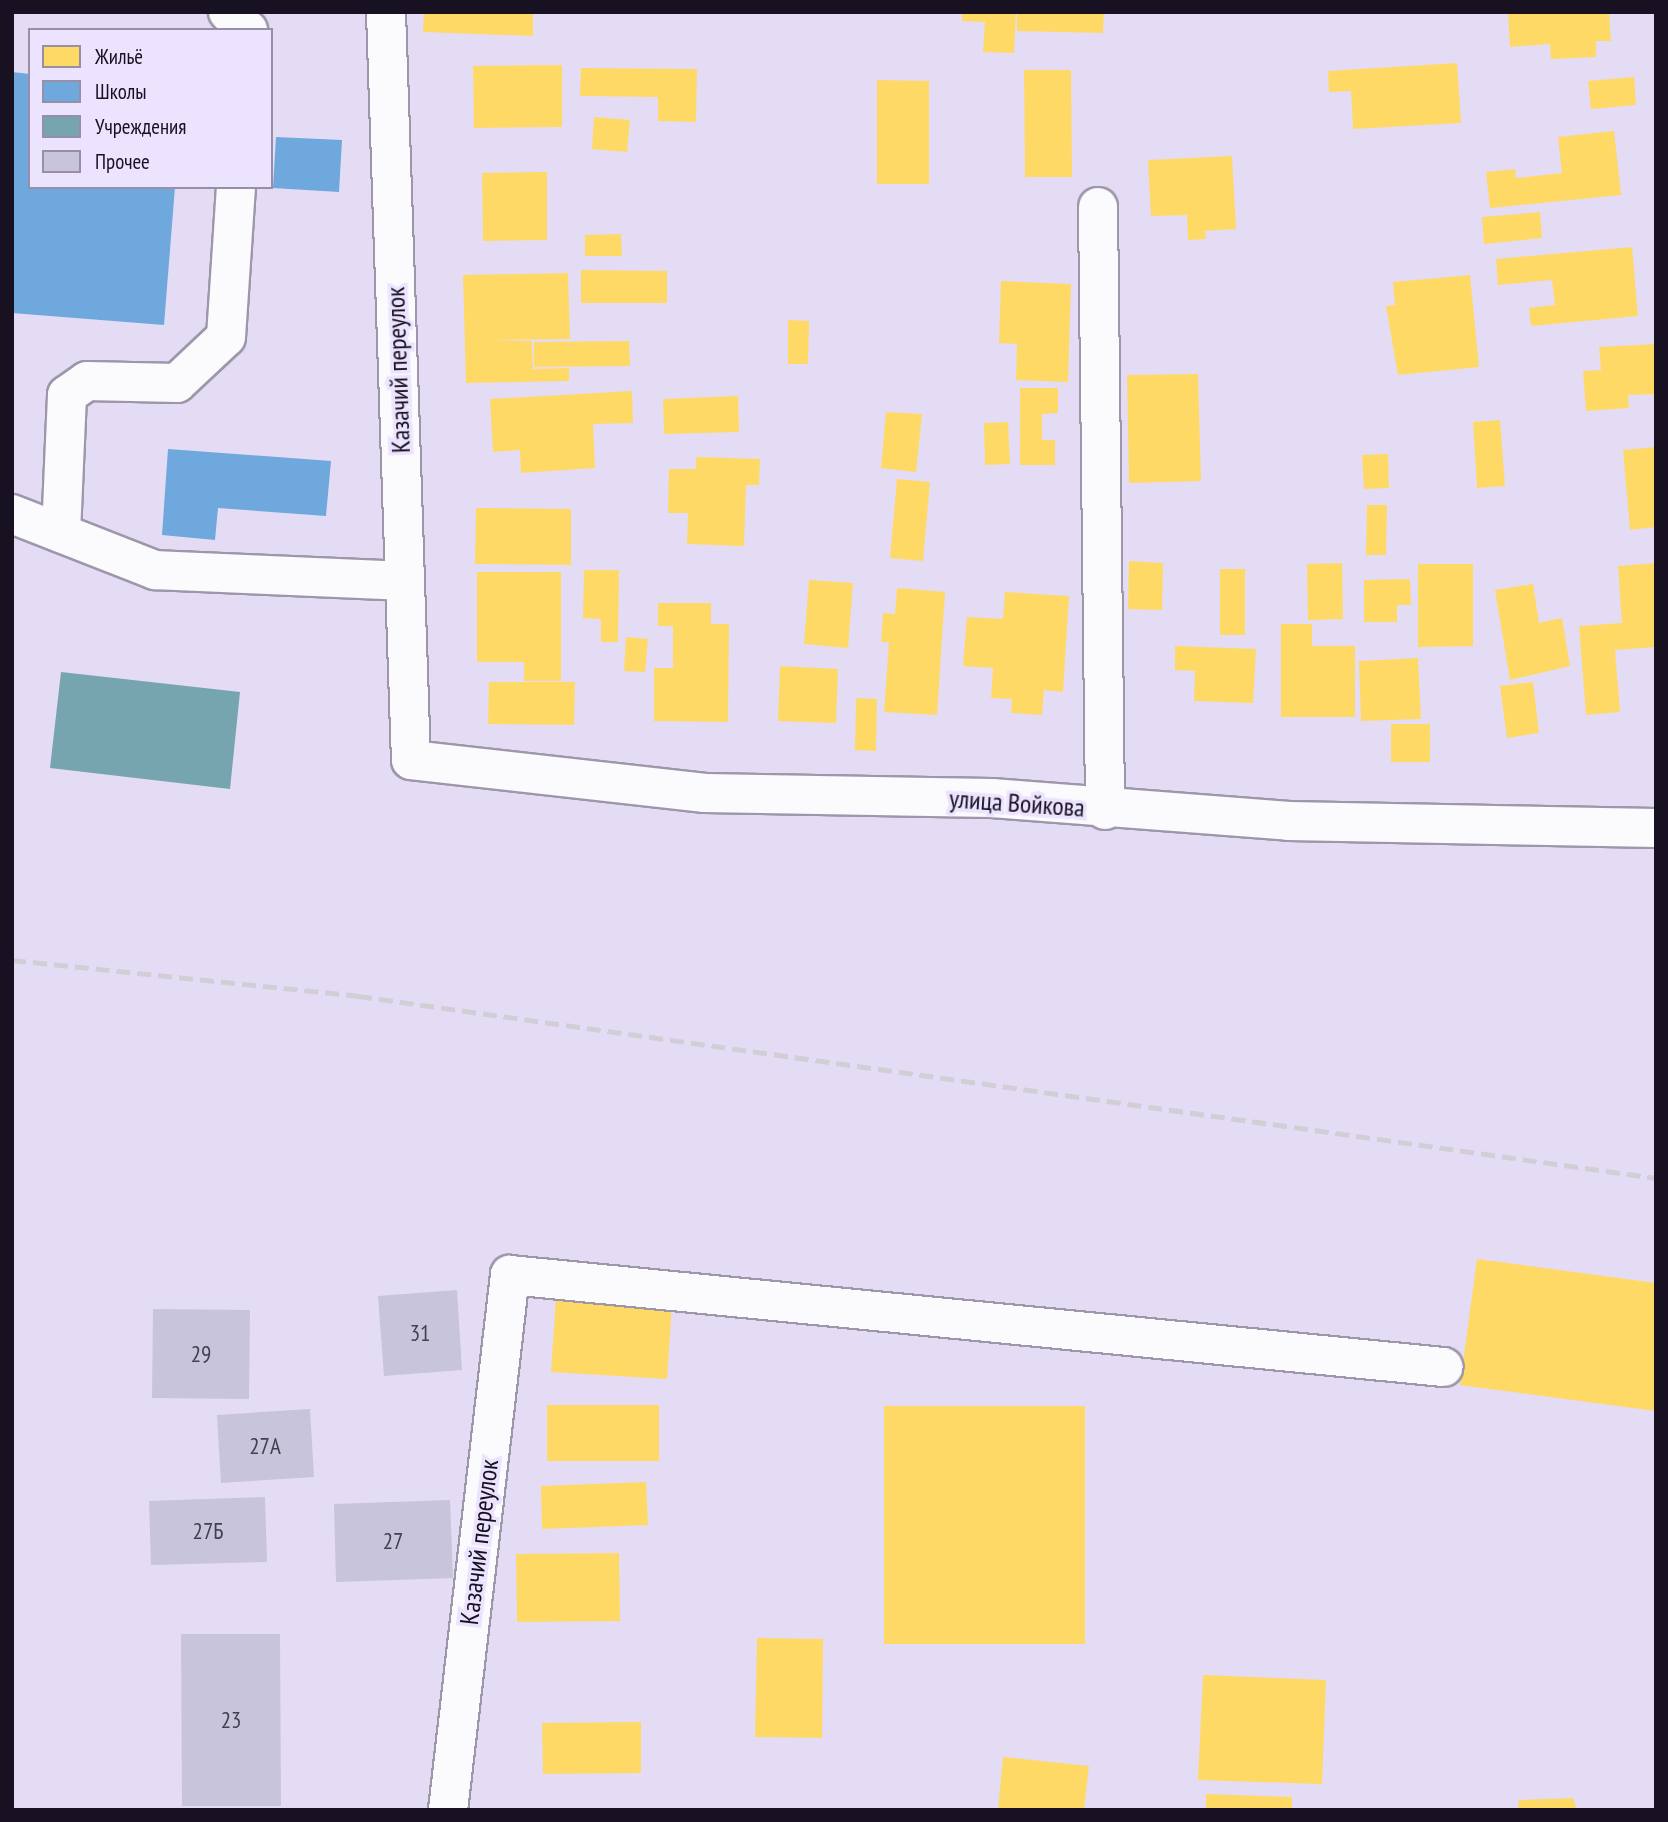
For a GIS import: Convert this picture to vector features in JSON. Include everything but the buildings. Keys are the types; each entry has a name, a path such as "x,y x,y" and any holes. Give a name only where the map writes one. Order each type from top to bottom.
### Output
{"street":[{"path":"228,12 246,28"},
{"name":"Казачий переулок","path":"386,12 410,728"},
{"path":"61,533 67,395 87,381 177,383 226,337 236,189"},
{"path":"1098,207 1105,810"},
{"path":"12,514 155,570 405,581"},
{"name":"улица Войкова","path":"410,728 411,760 705,793 992,798 1105,810 1289,821 1656,828"},
{"name":"Казачий переулок","path":"448,1810 510,1275 1443,1367"}],"railway":[{"path":"12,960 358,996 1656,1178"}]}
